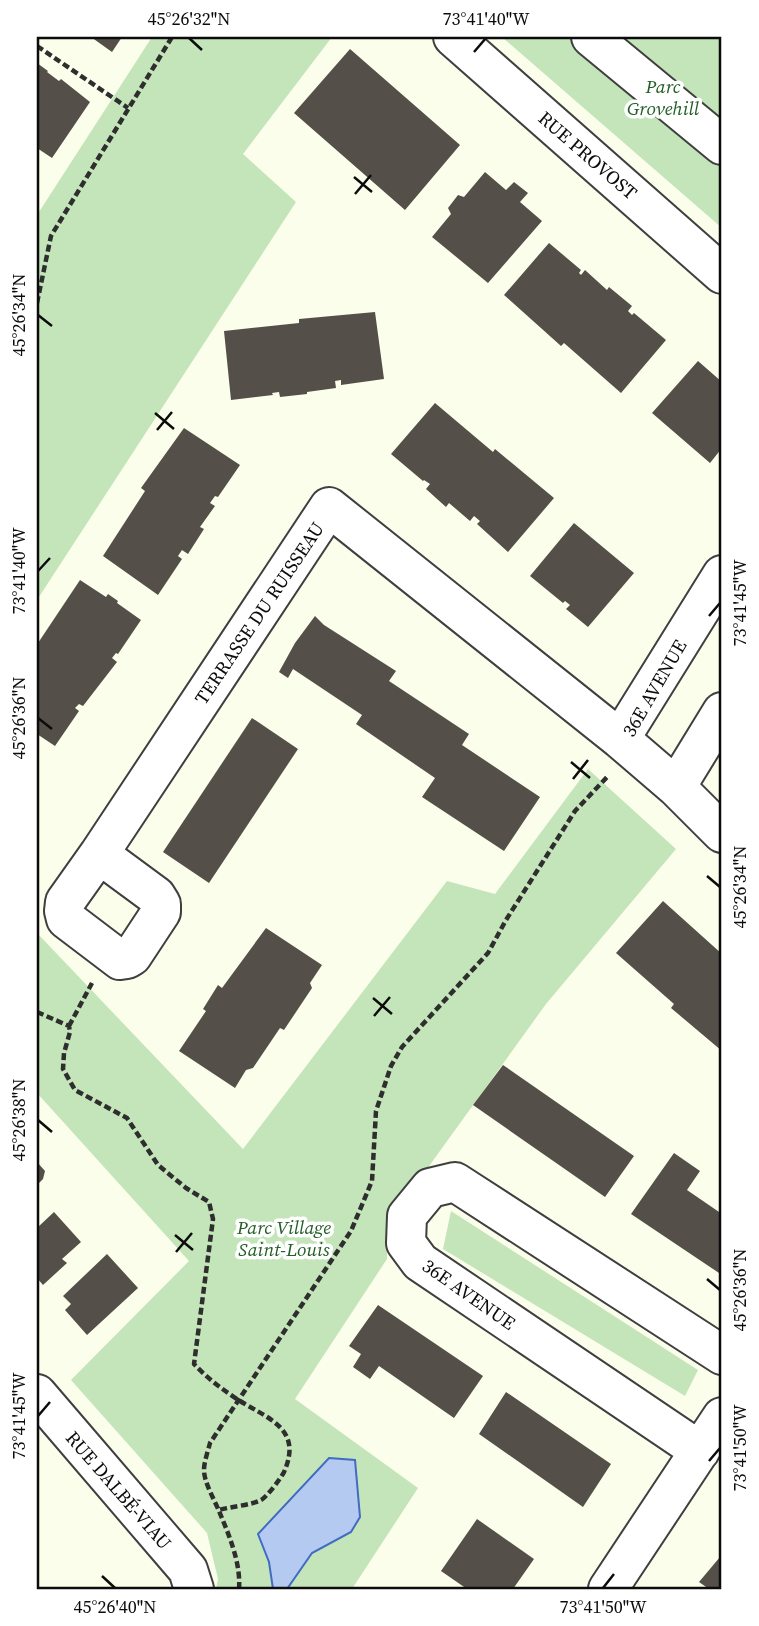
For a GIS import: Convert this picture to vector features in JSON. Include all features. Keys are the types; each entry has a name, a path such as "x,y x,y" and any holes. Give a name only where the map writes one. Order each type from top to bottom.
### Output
{"street":[{"name":"RUE PROVOST","path":"453,37 722,274"},
{"path":"591,37 722,145"},
{"name":"TERRASSE DU RUISSEAU","path":"108,952 66,919 65,902 329,507 626,745"},
{"name":"36E AVENUE","path":"722,575 626,745 676,787 722,833"},
{"path":"676,787 722,712"},
{"path":"99,854 156,896 161,904 161,912 132,956 120,960 108,952"},
{"name":"36E AVENUE","path":"700,1451 421,1262 406,1243 407,1216 430,1188 456,1182 722,1355"},
{"name":"RUE DALBÉ-VIAU","path":"37,1394 188,1570 194,1589"},
{"path":"608,1589 722,1418"}],"path":[{"path":"37,303 51,236 172,37"},
{"path":"37,46 128,108"},
{"path":"239,1589 240,1575 204,1471 210,1443 351,1231 372,1181 376,1111 391,1066 402,1047 488,953 575,811 626,745"},
{"path":"108,952 70,1029 63,1069 75,1090 127,1118 158,1165 186,1188 209,1202 213,1219 194,1364 238,1399 276,1422 286,1433 289,1444 289,1460 282,1477 262,1500 219,1510"},
{"path":"37,1012 70,1029"}],"green space":[{"path":"152,37 332,37 243,154 296,202 37,600 37,215"},
{"name":"Parc Grovehill","path":"502,37 722,37 722,228"},
{"name":"Parc Village Saint-Louis","path":"588,769 676,849 546,1004 432,1162 387,1231 387,1259 295,1399 418,1488 352,1589 216,1589 218,1579 207,1533 71,1380 189,1261 37,1093 37,933 243,1149 447,881 495,894"},
{"path":"451,1211 698,1370 685,1396 443,1249"}],"water":[{"path":"329,1458 355,1460 360,1517 351,1532 312,1553 287,1589 273,1589 269,1562 258,1534"}],"building":[{"path":"91,37 122,37 112,52"},
{"path":"350,49 460,145 405,210 294,113"},
{"path":"37,63 90,102 52,158 37,148"},
{"path":"485,172 506,190 514,182 528,193 520,202 542,221 488,283 432,237 451,214 448,208 458,195 464,197"},
{"path":"549,243 581,270 581,275 585,270 607,290 609,287 632,306 628,311 632,315 634,313 666,340 621,393 564,343 561,346 504,295"},
{"path":"375,312 384,379 341,385 341,380 335,381 336,388 307,394 280,397 279,392 231,400 224,331 299,323 299,319"},
{"path":"698,361 722,382 722,448 710,463 652,413"},
{"path":"435,403 493,452 495,449 554,498 508,552 477,524 480,521 474,516 470,521 449,503 446,507 426,489 430,484 391,454"},
{"path":"184,428 240,465 218,497 215,496 210,503 215,506 200,527 204,529 188,554 182,550 178,556 182,559 158,595 103,556 145,491 141,488"},
{"path":"574,523 634,573 588,627 566,609 570,605 565,601 563,603 530,576"},
{"path":"80,580 106,597 108,594 141,620 118,654 112,658 117,662 83,706 79,704 75,708 79,711 55,746 37,734 37,642"},
{"path":"315,616 324,625 396,671 389,681 469,734 462,745 540,797 504,851 422,797 435,778 356,724 362,715 293,669 288,678 279,672 295,643"},
{"path":"252,718 298,749 209,883 163,852"},
{"path":"663,901 722,954 722,1051 671,1008 674,1004 616,953"},
{"path":"266,928 322,965 310,983 312,988 284,1030 280,1028 253,1068 246,1070 235,1088 179,1051 206,1011 203,1009 218,985 222,988"},
{"path":"503,1065 634,1156 605,1197 473,1105"},
{"path":"674,1153 700,1171 687,1190 722,1214 722,1275 631,1214"},
{"path":"37,1162 45,1171 43,1179 37,1185"},
{"path":"54,1212 81,1242 62,1259 67,1263 43,1285 37,1278 37,1228"},
{"path":"107,1254 138,1288 87,1335 65,1310 71,1304 63,1296"},
{"path":"378,1305 483,1376 454,1418 379,1366 370,1379 353,1367 361,1354 349,1346"},
{"path":"506,1392 611,1464 583,1507 479,1434"},
{"path":"477,1519 534,1559 513,1589 467,1589 441,1571"},
{"path":"720,1557 722,1589 709,1589 699,1582"}]}
